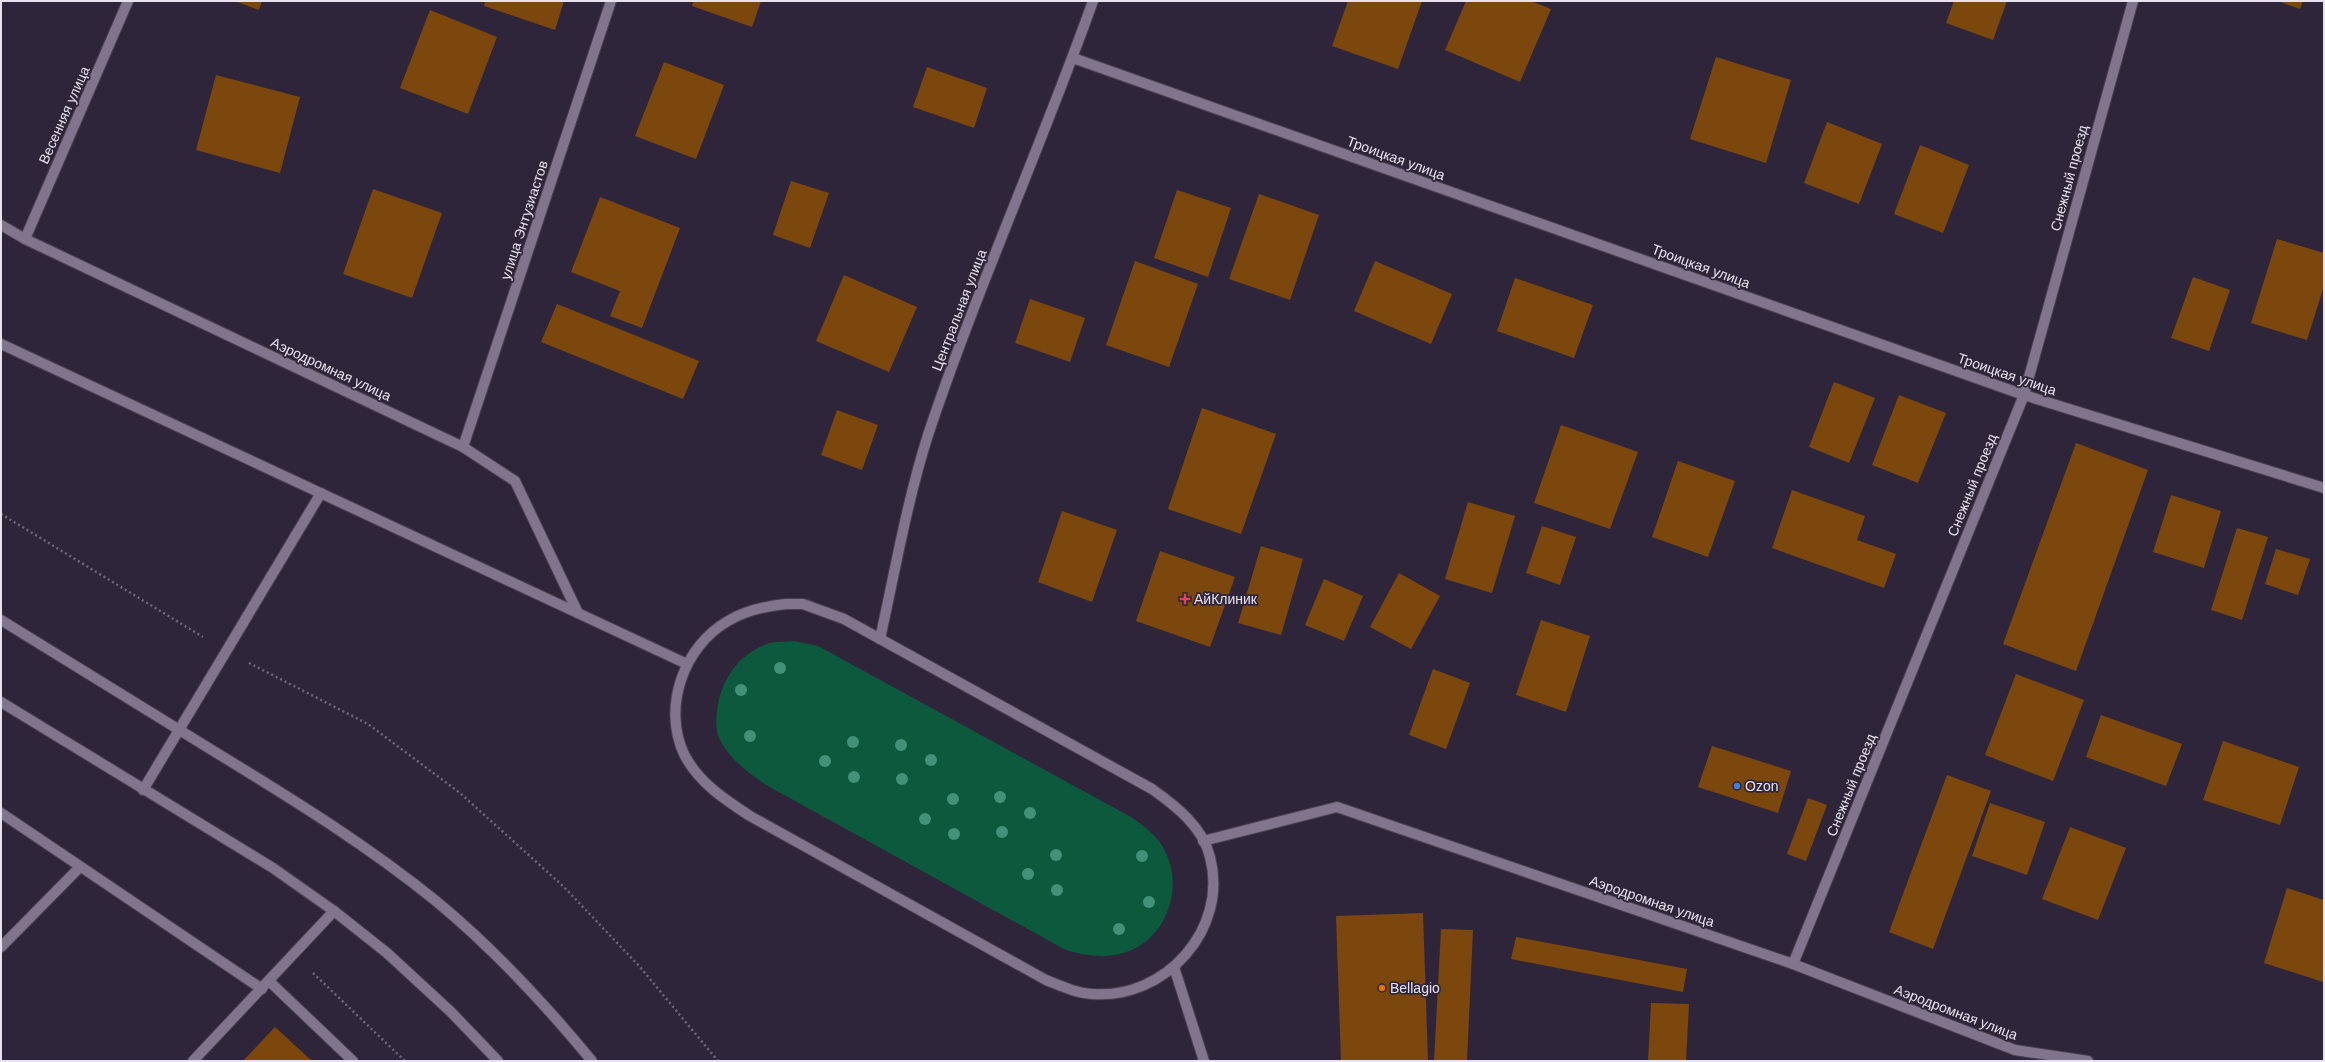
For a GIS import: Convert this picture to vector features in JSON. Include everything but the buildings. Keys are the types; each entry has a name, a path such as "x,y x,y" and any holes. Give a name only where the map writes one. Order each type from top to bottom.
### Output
{"street":[{"name":"Весенняя улица","path":"25,239 128,1"},
{"name":"улица Энтузиастов","path":"463,447 611,1"},
{"name":"Центральная улица","path":"880,639 914,486 928,436 962,339 1073,58 1093,1"},
{"name":"Снежный проезд","path":"1793,964 2024,395 2133,1"},
{"name":"Троицкая улица","path":"1073,58 2024,395 2324,488"},
{"name":"Аэродромная улица","path":"1,225 25,239 463,447 514,481 578,613"},
{"path":"1,344 687,664"},
{"path":"143,790 321,493"},
{"path":"786,604 815,608 844,619 880,639 1152,789 1174,805 1193,824 1210,857 1213,876 1213,897 1209,916 1201,935 1189,952 1174,967 1159,978 1126,992 1091,994 1070,990 1046,980 750,816 709,787 684,754 678,737 675,717 680,681 687,664 699,647 713,632 743,614 767,606 786,604"},
{"path":"1,620 339,829 436,902 518,979 565,1028 592,1061"},
{"path":"1,702 273,868 334,911 387,954 451,1012 498,1061"},
{"name":"Аэродромная улица","path":"1203,841 1338,807 1793,964 2015,1050 2088,1061"},
{"path":"1,813 262,989"},
{"path":"1,947 80,867"},
{"path":"193,1061 334,911"},
{"path":"1174,967 1204,1061"},
{"path":"269,981 353,1061"}],"path":[{"path":"1,514 226,651 368,724 460,793 570,893 640,967 718,1061"},
{"path":"293,955 405,1061"}],"green space":[{"path":"794,641 818,646 1131,817 1146,828 1155,836 1165,851 1173,879 1169,907 1162,923 1152,936 1140,946 1127,952 1112,955 1096,956 1080,954 1064,949 766,785 745,770 733,759 719,738 716,726 720,694 735,666 750,652 770,643"}],"place":[{"name":"АйКлиник","path":"1185,599"},
{"name":"Ozon","path":"1737,786"},
{"name":"Bellagio","path":"1382,988"}]}
